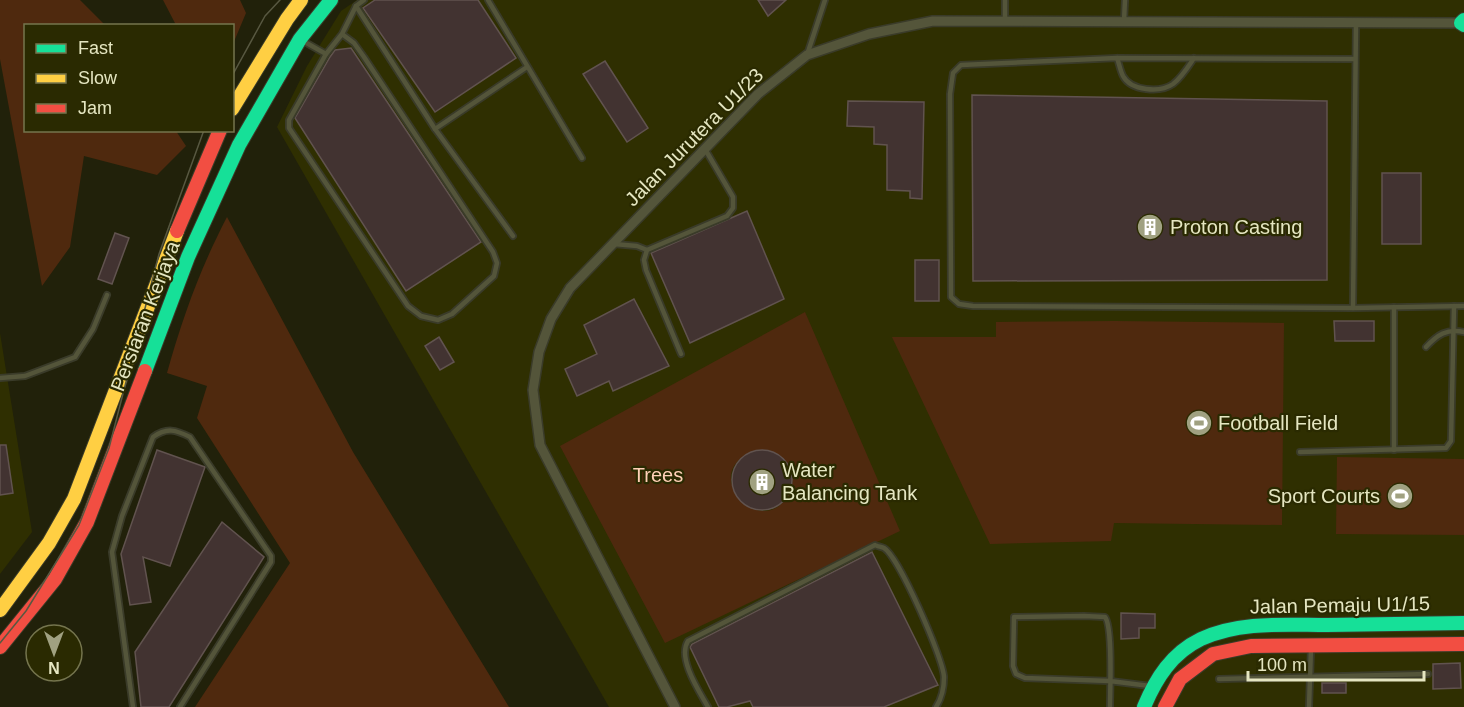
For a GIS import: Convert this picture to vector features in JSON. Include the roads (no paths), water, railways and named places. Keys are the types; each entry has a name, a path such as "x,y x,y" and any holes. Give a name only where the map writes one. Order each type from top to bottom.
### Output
{"main road":[{"path":"234,106 301,0"},
{"name":"Persiaran Kerjaya","path":"0,647 55,579 87,522 188,257 239,145 300,39 331,0"},
{"name":"Persiaran Kerjaya","path":"0,610 49,543 74,499 170,248 219,132"},
{"path":"1439,623 1464,612"},
{"name":"Jalan Pemaju U1/15","path":"1144,707 1153,686 1167,665 1188,647 1201,639 1241,626 1464,622"},
{"name":"Jalan Pemaju U1/15","path":"1165,707 1180,679 1213,654 1251,646 1464,644"}],"street":[{"name":"Jalan Jurutera U1/23","path":"675,707 540,445 533,390 539,352 551,318 570,288 758,94 807,55 869,33 933,21 1463,22"}],"lane":[{"path":"342,33 354,43 364,57 494,252 497,263 494,276 452,314 438,320 421,316 408,306 289,128 289,120 326,54 342,33 356,6 364,0"},
{"path":"488,0 582,158"},
{"path":"807,55 825,0"},
{"path":"1005,0 1005,21"},
{"path":"1124,21 1125,0"},
{"path":"356,6 435,129 513,236"},
{"path":"1353,308 1356,22"},
{"path":"300,39 326,54"},
{"path":"1354,59 1117,58 961,65 953,73 950,94 951,297 958,304 973,306 1353,308 1464,306"},
{"path":"1117,58 1122,75 1128,82 1143,89 1171,86 1194,58"},
{"path":"435,129 528,67"},
{"path":"613,244 637,246 647,250 727,216 733,208 733,197 705,148"},
{"path":"647,250 644,260 646,270 681,354"},
{"path":"0,378 25,376 75,357 93,329 107,295"},
{"path":"1300,452 1446,448 1449,446 1455,330 1454,306"},
{"path":"1394,307 1394,450"},
{"path":"1426,347 1435,337 1455,330 1464,332"},
{"path":"132,707 112,552 122,516 153,437 161,431 172,429 190,437 271,556 272,562 180,707"},
{"path":"708,707 685,660 684,647 688,641 875,545 883,547 890,555 914,598 935,649 944,676 942,699 936,707"},
{"path":"1110,707 1110,681 1109,627 1105,617 1014,617 1013,666 1016,674 1025,678 1110,681 1153,686"},
{"path":"1309,707 1311,645"},
{"path":"1219,679 1428,674"}],"tram line":[{"path":"234,72 265,16 280,0"},
{"path":"0,643 26,611 79,525 109,448 159,254 203,132"}],"place":[{"name":"Proton Casting","path":"1150,227"},
{"name":"Football Field","path":"1199,423"},
{"name":"Water Balancing Tank","path":"762,482"},
{"name":"Sport Courts","path":"1400,496"}],"park label":[{"name":"Trees","path":"658,475"}]}
